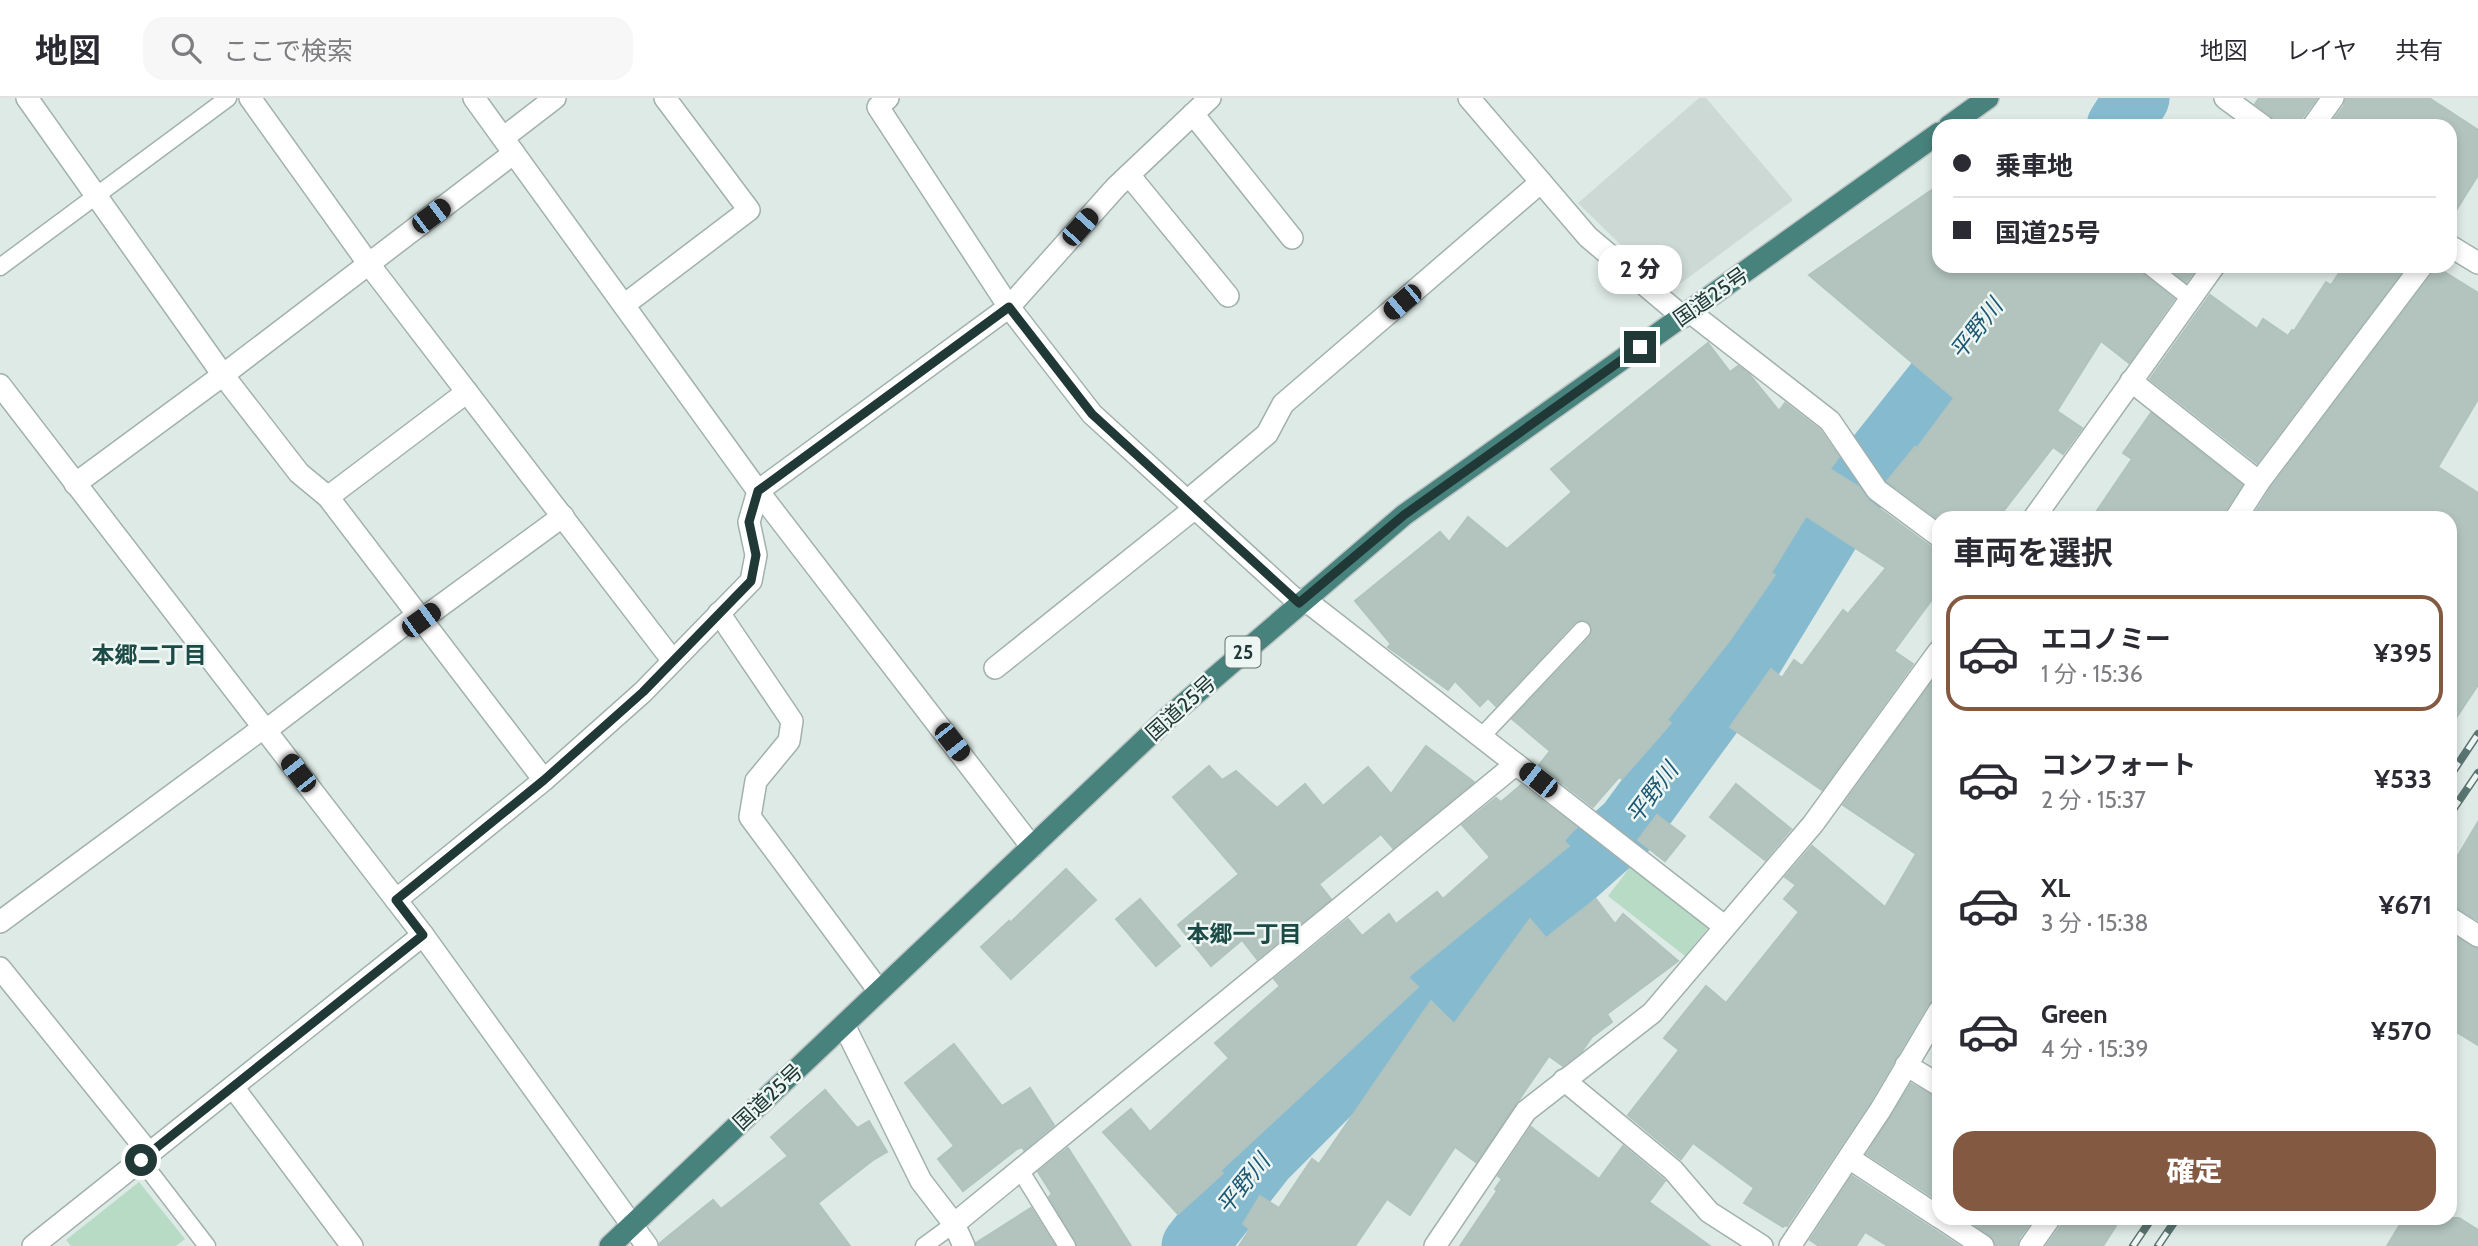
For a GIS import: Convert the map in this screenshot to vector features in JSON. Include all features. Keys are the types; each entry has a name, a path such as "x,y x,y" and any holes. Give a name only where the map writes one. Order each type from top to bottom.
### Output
{"highway":[{"path":"1959,119 1988,98"},
{"name":"国道25号","path":"610,1246 1172,714 1404,515 1932,138"}],"street":[{"path":"27,98 223,375 299,473 328,497 544,780"},
{"path":"250,98 368,263 673,661"},
{"path":"474,98 758,491 1032,847"},
{"path":"75,484 223,375 368,263 509,146 555,98"},
{"path":"624,305 748,209 666,98"},
{"path":"396,900 544,780 643,692 751,581 756,555 749,522 758,491 1009,307 1129,175 1210,98"},
{"path":"1469,98 1588,237 1830,421 1877,489 1932,531"},
{"path":"2225,98 2254,119"},
{"path":"2319,119 2333,98"},
{"path":"880,101 1009,307 1092,414 1302,601 1724,926"},
{"path":"1193,114 1292,238"},
{"path":"1129,175 1228,296"},
{"path":"995,668 1191,504 1268,434 1283,404 1541,182"},
{"path":"2457,250 2478,263"},
{"path":"2039,511 2209,273"},
{"path":"2240,511 2259,482 2417,273"},
{"path":"2132,382 2259,482"},
{"path":"0,385 423,935 647,1246"},
{"path":"328,497 467,392"},
{"path":"0,922 419,617 563,516"},
{"path":"719,613 792,721 789,741 756,781 750,817 879,991"},
{"path":"1434,1246 1526,1111 1652,1013 1813,824 1932,661"},
{"path":"954,1224 1516,764"},
{"path":"2457,922 2478,936"},
{"path":"33,1246 423,935"},
{"path":"0,968 145,1157"},
{"path":"1790,1246 1881,1110 1932,1022"},
{"path":"844,1025 921,1181 954,1224 964,1246"},
{"path":"1906,1065 1932,1081"},
{"path":"1564,1080 1673,1170 1709,1212 1762,1246"},
{"path":"233,1087 352,1246"},
{"path":"1849,1158 1932,1212"},
{"path":"1952,1225 1983,1246"},
{"path":"2030,1246 2045,1225"}],"lane":[{"path":"0,267 228,98"},
{"path":"2158,273 2191,299"},
{"path":"1481,737 1582,630"},
{"path":"145,1157 207,1246"},
{"path":"1020,1170 1067,1246"},
{"path":"925,1246 954,1224"}],"shaded area":[{"path":"1699,98 1706,98 1793,200 1669,292 1578,203"}],"green space":[{"path":"1631,866 1709,927 1685,956 1608,896"},
{"path":"139,1182 185,1239 176,1246 71,1246 66,1240"}],"building":[{"path":"2259,98 2317,98 2302,119 2272,119 2255,104"},
{"path":"2346,98 2429,98 2478,130 2478,175 2457,209 2457,119 2334,119 2344,106"},
{"path":"1932,190 1932,273 2142,273 2174,299 2129,363 2101,341 2057,411 2082,428 2063,454 2053,447 2003,511 1932,511 1932,515 1887,481 1915,447 1917,448 1954,398 1809,275"},
{"path":"2175,273 2193,273 2186,282"},
{"path":"2339,273 2401,273 2257,463 2150,379 2210,295 2257,329 2263,319 2288,336 2326,282 2331,285"},
{"path":"2446,273 2478,293 2478,399 2438,467 2478,493 2478,685 2457,716 2457,511 2256,511 2270,489 2432,274"},
{"path":"1708,343 1730,372 1738,366 1749,374 1779,411 1785,403 1820,430 1839,457 1830,469 1859,487 1869,501 1932,547 1932,599 1894,651 1913,664 1822,790 1730,727 1771,669 1782,678 1794,660 1802,666 1843,610 1848,614 1886,568 1806,516 1771,573 1775,575 1730,640 1667,720 1671,723 1622,779 1619,777 1593,807 1539,765 1550,751 1512,719 1590,637 1592,628 1589,622 1580,620 1574,623 1496,706 1488,698 1480,706 1455,681 1448,690 1388,647 1391,644 1355,601 1440,532 1449,542 1468,517 1507,549 1572,492 1551,469"},
{"path":"2151,413 2242,485 2225,511 2097,511 2132,459 2123,453"},
{"path":"1932,682 1932,1002 1928,1004 1870,1102 1787,1226 1783,1227 1744,1203 1754,1188 1693,1143 1681,1159 1628,1115 1679,1050 1664,1038 1706,986 1726,1003 1799,912 1784,899 1796,885 1785,877 1812,846 1885,907 1916,854 1843,805"},
{"path":"1426,746 1474,782 1393,848 1381,834 1319,884 1331,899 1257,959 1242,940 1211,966 1178,925 1239,874 1173,797 1209,766 1222,780 1236,771 1277,808 1305,784 1323,806 1368,767 1391,794"},
{"path":"1736,784 1791,829 1765,860 1710,817"},
{"path":"1521,785 1576,827 1564,841 1569,846 1408,977 1418,987 1220,1171 1223,1173 1178,1214 1103,1132 1131,1109 1150,1132 1229,1058 1215,1043 1280,986 1274,979 1348,919 1362,936 1389,914 1396,924 1437,892 1443,899 1490,857 1462,825 1496,798 1501,802"},
{"path":"1657,815 1685,836 1665,861 1638,840"},
{"path":"2478,822 2478,920 2457,909 2457,857"},
{"path":"1066,869 1096,900 1011,979 981,947"},
{"path":"1140,899 1180,946 1156,966 1116,919"},
{"path":"1596,899 1615,924 1623,914 1678,961 1607,1014 1612,1022 1592,1037 1582,1051 1563,1066 1549,1056 1476,1162 1455,1147 1410,1215 1387,1199 1355,1246 1239,1246 1250,1229 1243,1224 1260,1196 1279,1208 1312,1159 1319,1164 1431,1001 1454,1024 1530,919 1546,938"},
{"path":"2457,938 2478,949 2478,1045 2457,1032"},
{"path":"954,1044 1002,1106 1030,1088 1054,1125 1024,1150 1022,1147 1017,1149 963,1191 938,1159 954,1146 905,1083"},
{"path":"1911,1084 1932,1094 1932,1196 1867,1154"},
{"path":"825,1090 857,1128 869,1121 887,1152 818,1203 850,1246 660,1246 660,1243 713,1200 721,1209 788,1156 771,1137"},
{"path":"1531,1127 1599,1179 1623,1146 1665,1181 1649,1202 1710,1246 1460,1246 1497,1191 1495,1189 1502,1179 1498,1176"},
{"path":"1068,1148 1131,1246 1077,1246 1049,1197 1052,1194 1038,1172"},
{"path":"1852,1176 1959,1246 1888,1246 1865,1232 1856,1246 1819,1246 1810,1240"},
{"path":"1031,1208 1055,1246 977,1246 976,1243"},
{"path":"2459,1218 2478,1230 2478,1246 2387,1246 2400,1225 2457,1225"},
{"path":"1975,1225 2029,1225 2019,1238 2017,1246 1996,1246 1991,1236"},
{"path":"2116,1225 2103,1246 2046,1246 2061,1226"}],"waterway":[{"name":"平野川","path":"2124,119 2137,98"},
{"name":"平野川","path":"1194,1246 1264,1157 1331,1090 1629,825 1749,661 1857,484 1996,309 2020,273"}],"railway":[{"path":"2457,766 2478,734"},
{"path":"2457,804 2478,773"},
{"path":"2133,1246 2147,1225"},
{"path":"2158,1246 2172,1225"}],"district":[{"name":"本郷二丁目","path":"149,655"},
{"name":"本郷一丁目","path":"1244,934"}],"route":[{"path":"141,1160 423,935 396,900 544,780 643,692 751,581 756,555 749,522 758,491 1009,307 1092,414 1299,603 1404,515 1640,347"}]}
